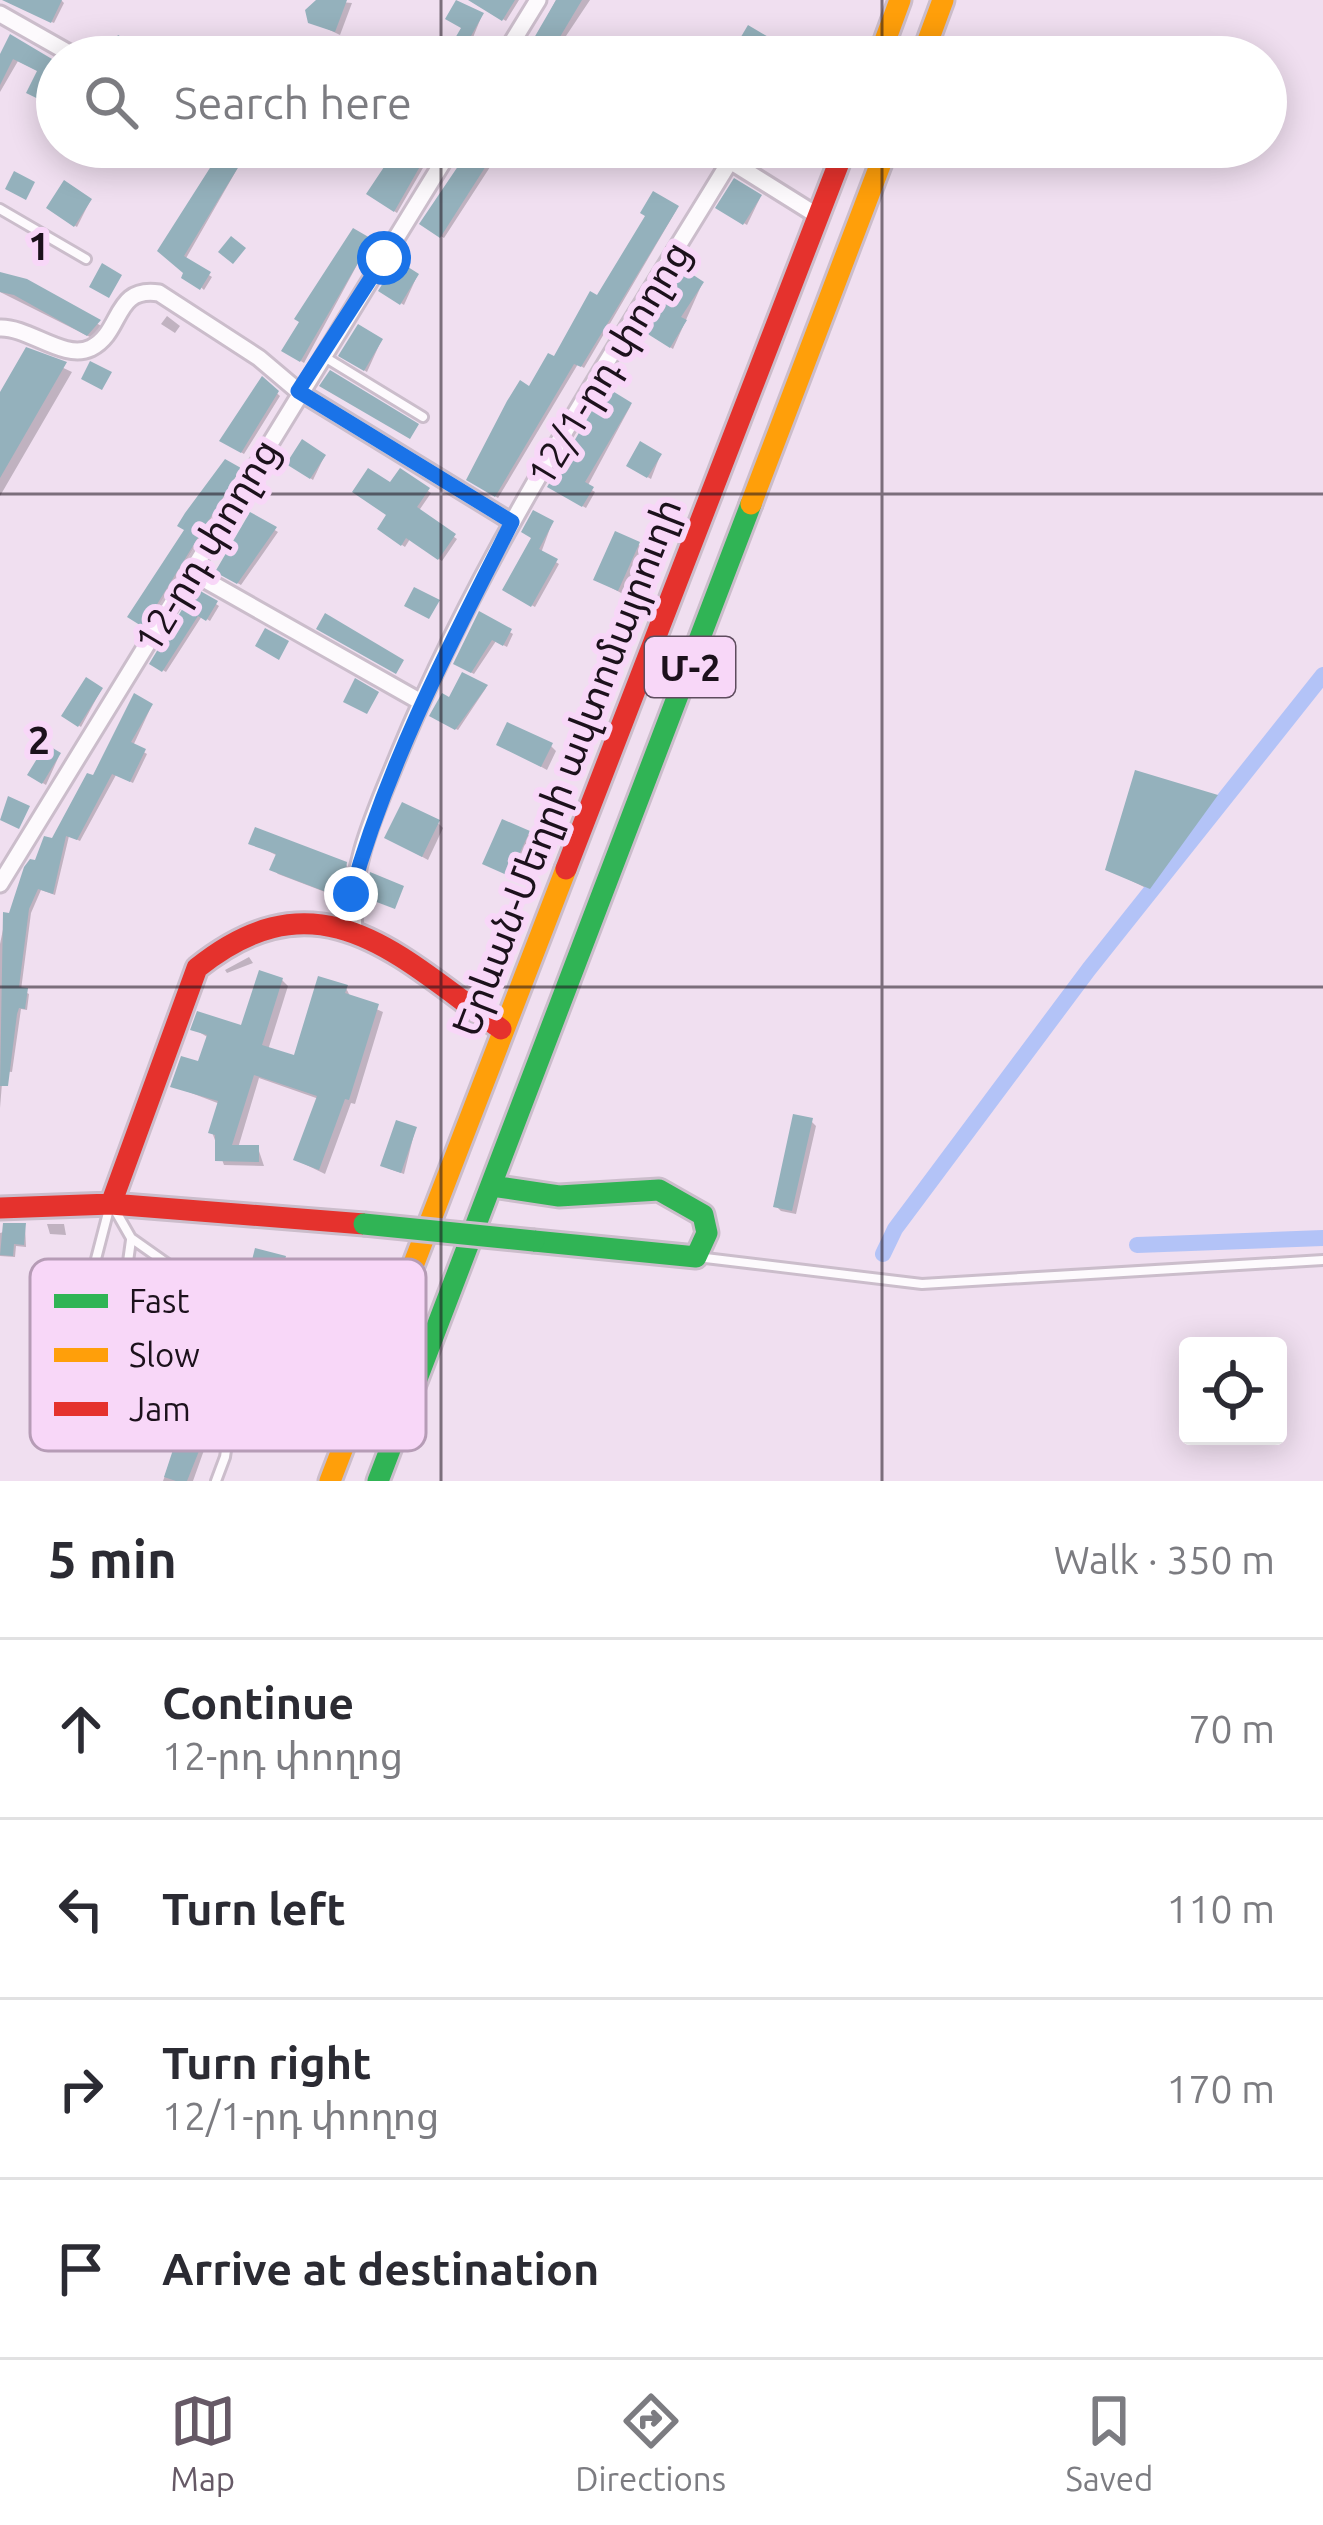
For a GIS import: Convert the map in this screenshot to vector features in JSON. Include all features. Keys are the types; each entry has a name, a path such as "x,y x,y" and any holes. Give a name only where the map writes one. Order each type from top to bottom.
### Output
{"main road":[{"path":"886,36 900,0"},
{"path":"930,36 944,0"},
{"name":"Երևան-Մեղրի ավտոմայրուղի","path":"416,1259 836,168"},
{"name":"Երևան-Մեղրի ավտոմայրուղի","path":"426,1357 879,168"},
{"path":"111,1204 197,968 218,947 259,932 354,929 501,1029"},
{"path":"0,1208 111,1204 696,1257 706,1233 703,1215 659,1190 559,1196 492,1186"},
{"name":"Երևան-Մեղրի ավտոմայրուղի","path":"330,1481 342,1451"},
{"name":"Երևան-Մեղրի ավտոմայրուղի","path":"378,1481 390,1451"}],"street":[{"path":"516,36 538,0"},
{"path":"0,14 39,36"},
{"name":"12-րդ փողոց","path":"0,884 44,805 193,573 298,391 439,168"},
{"name":"12/1-րդ փողոց","path":"354,929 351,894 371,821 421,702 512,522 726,168"},
{"name":"12/1-րդ փողոց","path":"741,168 818,216"},
{"path":"0,328 21,327 72,352 88,350 103,340 126,298 142,291 159,293 260,358 298,391 512,522"},
{"path":"193,573 421,702"}],"lane":[{"path":"0,209 86,259"},
{"path":"321,356 423,417"},
{"path":"111,1204 131,1238 161,1259"},
{"path":"96,1259 111,1204"},
{"path":"128,1259 131,1238"},
{"path":"696,1257 922,1284 1323,1260"},
{"path":"216,1481 222,1451"}],"building":[{"path":"2,0 62,0 51,23"},
{"path":"316,0 347,0 335,32 308,23 305,10"},
{"path":"456,0 484,13 471,36 456,36 461,28 445,19"},
{"path":"468,0 515,0 502,21"},
{"path":"556,0 582,0 561,36 535,36"},
{"path":"748,25 767,36 741,36"},
{"path":"10,34 36,49 36,70 13,59 0,85 0,54"},
{"path":"36,73 36,98 26,93"},
{"path":"210,168 238,168 184,256 211,272 200,290 181,278 183,273 157,251"},
{"path":"383,168 419,168 394,212 366,194"},
{"path":"457,168 485,168 440,238 419,224"},
{"path":"14,171 35,182 26,200 5,189"},
{"path":"734,178 762,195 743,225 715,208"},
{"path":"64,180 92,199 74,227 46,208"},
{"path":"653,191 679,206 581,367 574,364 495,497 466,480 520,380 529,386 548,353 554,356 590,291 597,295 645,216 640,213"},
{"path":"353,228 372,239 300,362 281,351 299,322 294,319"},
{"path":"231,236 246,248 233,264 218,252"},
{"path":"397,260 419,274 400,305 378,291"},
{"path":"102,263 122,275 109,298 89,287"},
{"path":"681,267 704,282 681,317 687,320 670,348 643,331"},
{"path":"0,272 27,279 101,320 87,336 14,295 0,292"},
{"path":"358,324 383,339 364,371 338,356"},
{"path":"26,347 67,362 0,478 0,392"},
{"path":"90,361 112,372 102,390 81,379"},
{"path":"330,370 419,424 410,439 319,386"},
{"path":"262,376 279,391 241,453 219,441"},
{"path":"606,387 632,403 585,482 594,487 582,507 547,487"},
{"path":"302,439 326,455 310,479 286,464"},
{"path":"640,441 662,454 647,478 626,466"},
{"path":"225,459 241,468 143,627 127,617 184,530 177,526 185,513"},
{"path":"368,468 390,482 400,468 430,488 417,507 456,534 438,560 406,538 401,546 377,529 386,515 352,492"},
{"path":"533,510 554,521 539,549 558,559 531,607 502,590 531,538 521,532"},
{"path":"250,512 277,527 237,584 215,572"},
{"path":"615,531 640,542 618,591 593,580"},
{"path":"414,587 440,600 429,619 404,606"},
{"path":"195,588 218,601 206,621 198,616 162,672 149,664"},
{"path":"479,611 512,629 503,646 492,640 471,673 453,664"},
{"path":"325,613 404,660 396,674 316,629"},
{"path":"265,628 289,641 279,660 255,646"},
{"path":"462,672 488,685 455,730 429,716 442,693 449,697"},
{"path":"86,677 103,688 78,727 61,716"},
{"path":"355,678 379,692 367,714 343,702"},
{"path":"134,693 153,704 131,742 146,749 130,782 112,774 77,840 66,836 53,894 38,889 29,909 19,987 28,988 25,1009 19,1008 17,1014 8,1086 0,1086 3,912 9,913 24,867 35,860 44,836 52,838 87,773 93,775"},
{"path":"507,722 553,743 541,767 496,745"},
{"path":"46,744 61,753 42,784 27,775"},
{"path":"1135,770 1218,795 1150,889 1105,870"},
{"path":"8,796 30,806 19,829 0,820"},
{"path":"402,802 440,820 422,857 384,838"},
{"path":"502,819 530,831 509,876 482,864"},
{"path":"255,827 347,862 342,898 269,870 276,854 248,844"},
{"path":"370,872 404,886 395,909 366,898"},
{"path":"259,970 283,978 262,1045 294,1055 318,976 348,985 345,993 379,1004 349,1100 345,1099 319,1170 293,1160 317,1096 254,1075 232,1145 259,1145 259,1162 215,1161 215,1135 208,1133 218,1101 170,1087 181,1056 198,1061 207,1035 190,1030 197,1011 241,1025"},
{"path":"793,1114 813,1118 792,1211 773,1207"},
{"path":"396,1120 417,1127 401,1173 380,1166"},
{"path":"3,1223 26,1223 24,1245 14,1244 13,1256 0,1255"},
{"path":"255,1248 286,1256 285,1259 252,1259"},
{"path":"173,1451 199,1451 187,1481 164,1477"}],"waterway":[{"path":"883,1254 895,1229 1089,969 1323,675"},
{"path":"1137,1245 1323,1238"}],"traffic: fast":[{"path":"426,1355 751,504"},
{"path":"492,1186 559,1196 659,1190 703,1215 707,1233 696,1257 534,1241"},
{"path":"364,1224 534,1241"},
{"path":"378,1481 389,1451"}],"traffic: slow":[{"path":"887,36 900,0"},
{"path":"930,36 943,0"},
{"path":"751,504 879,168"},
{"path":"416,1259 566,869"},
{"path":"330,1481 342,1451"}],"traffic: jam":[{"path":"566,869 837,168"},
{"path":"111,1204 197,968 241,939 282,926 321,925 357,934 428,975 501,1029"},
{"path":"0,1208 111,1204 364,1224"}],"route":[{"path":"351,894 371,821 421,702 512,522 298,391 384,258"}]}
